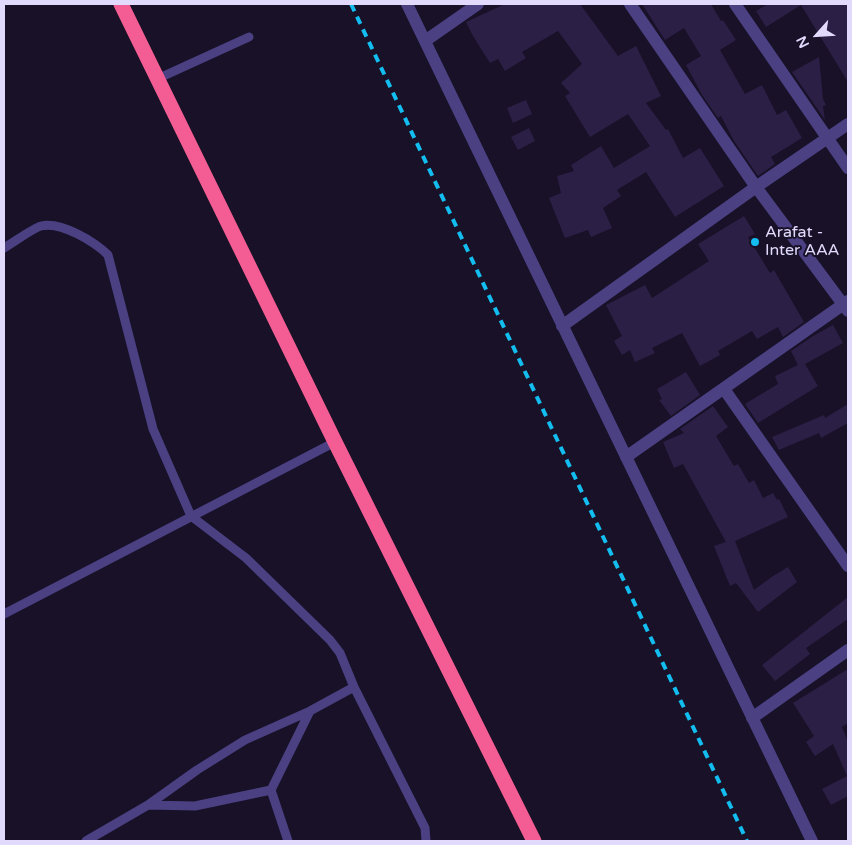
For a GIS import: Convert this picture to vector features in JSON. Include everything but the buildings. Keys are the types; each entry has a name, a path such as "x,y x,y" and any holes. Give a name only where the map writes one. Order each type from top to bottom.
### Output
{"highway":[{"path":"121,4 335,442 534,841"}],"street":[{"path":"407,4 812,841"},
{"path":"425,41 478,4"},
{"path":"626,458 847,305 756,187 630,4"},
{"path":"735,4 848,168"},
{"path":"562,326 756,187 848,124"},
{"path":"724,389 848,566"},
{"path":"752,718 848,650"}],"lane":[{"path":"157,79 249,37"},
{"path":"4,248 41,226 54,226 67,229 98,245 108,255 153,429 191,516 246,558 330,640 340,653 354,687 425,828 426,841"},
{"path":"4,614 335,442"},
{"path":"86,841 148,805 197,770 245,740 310,711 354,687"},
{"path":"288,841 271,790 310,711"},
{"path":"148,805 195,806 271,790"}],"railway":[{"path":"351,4 747,841"}],"place":[{"name":"Arafat - Inter AAA","path":"755,242"}]}
